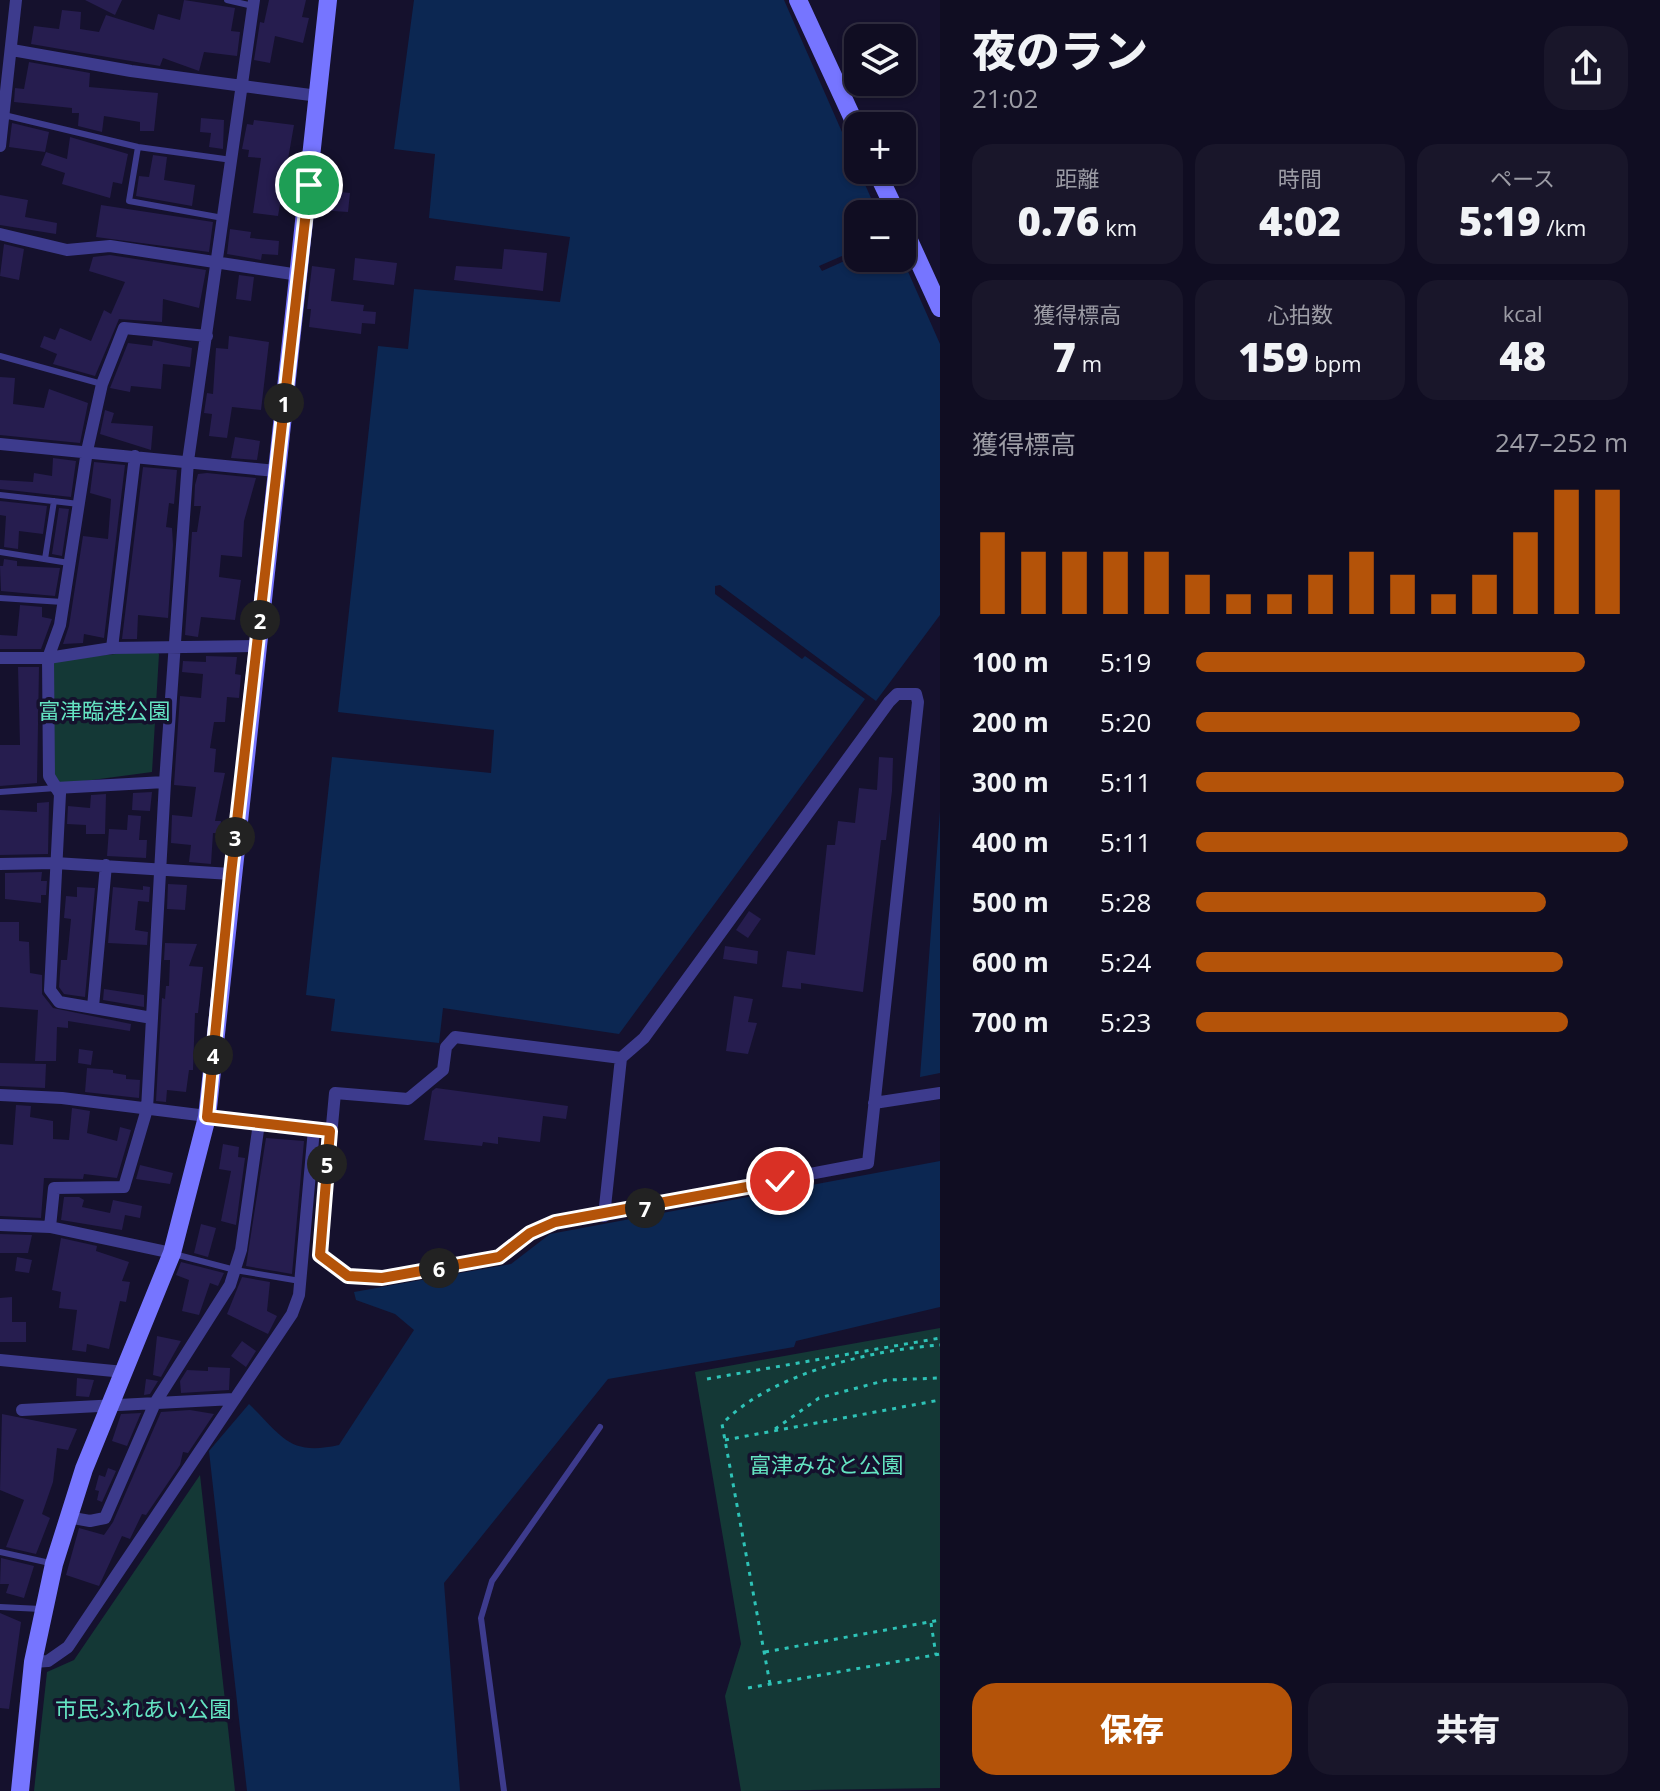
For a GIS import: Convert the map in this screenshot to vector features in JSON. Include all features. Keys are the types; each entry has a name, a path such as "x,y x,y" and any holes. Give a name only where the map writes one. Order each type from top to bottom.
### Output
{"street":[{"path":"0,146 16,0"},
{"path":"20,1791 33,1662 67,1517 172,1253 207,1117 328,0"},
{"path":"798,0 850,112"},
{"path":"50,1227 54,1188 124,1187 147,1109 165,782 188,461 254,3"},
{"path":"12,50 241,87 318,96"},
{"path":"0,234 67,250 110,246 299,275"},
{"path":"916,256 940,308"},
{"path":"152,1018 59,1002 50,990 60,794 49,776 48,658 63,602 87,451 102,384 124,328 207,336"},
{"path":"0,444 276,471"},
{"path":"112,648 135,456"},
{"path":"0,658 48,658 112,648 257,646"},
{"path":"604,1216 621,1058 644,1038 880,713 897,694 912,692 918,702 868,1163 604,1216 555,1222 530,1233 499,1257 382,1278 348,1276 320,1255 335,1093 408,1099 443,1070 446,1047 455,1037 621,1058"},
{"path":"56,788 165,782"},
{"path":"0,864 106,865 231,874"},
{"path":"93,1007 106,865"},
{"path":"874,1103 940,1093"},
{"path":"0,1095 62,1098 330,1131"},
{"path":"67,1517 90,1521 105,1518 155,1403 230,1285 241,1250 259,1123"},
{"path":"33,1662 48,1661 68,1647 292,1314 300,1281 314,1129"},
{"path":"0,1225 50,1227 172,1253"},
{"path":"0,1360 124,1372"},
{"path":"22,1410 234,1399"}],"lane":[{"path":"227,0 254,3"},
{"path":"4,115 138,147 232,160"},
{"path":"138,147 129,201 223,218"},
{"path":"0,356 102,384"},
{"path":"0,495 79,504"},
{"path":"45,559 54,501"},
{"path":"0,552 69,563"},
{"path":"0,598 63,602"},
{"path":"0,792 56,788"},
{"path":"172,1253 235,1270 300,1281"},
{"path":"504,1791 481,1618 492,1581 600,1427"},
{"path":"0,1552 54,1564"},
{"path":"0,1607 45,1609"}],"path":[{"path":"770,1684 722,1424 733,1413 779,1387 857,1357 940,1338"},
{"path":"707,1379 886,1350 940,1345"},
{"path":"772,1431 819,1398 887,1380 940,1378"},
{"path":"725,1440 940,1400"},
{"path":"765,1652 940,1620"},
{"path":"748,1688 938,1655 931,1621"}],"green space":[{"name":"富津臨港公園","path":"155,650 159,654 152,772 62,784 52,776 52,664 56,660"},
{"name":"富津みなと公園","path":"940,1328 940,1788 741,1791 725,1696 741,1644 695,1372"},
{"name":"市民ふれあい公園","path":"200,1475 235,1791 34,1791 47,1672 74,1660"}],"water":[{"path":"414,0 784,0 844,137 844,184 865,184 872,200 844,200 844,255 819,266 822,271 844,261 844,272 908,272 940,344 940,615 876,701 720,585 715,586 715,594 802,659 805,656 865,699 619,1034 443,1008 439,1043 331,1031 335,999 306,995 332,757 491,773 494,730 338,712 378,346 408,349 414,289 560,302 570,237 429,218 435,154 394,149"},
{"path":"940,811 940,1073 920,1077"},
{"path":"940,1161 940,1307 796,1341 794,1347 608,1379 444,1583 460,1791 247,1791 209,1451 249,1404 279,1434 298,1446 322,1448 339,1445 414,1330 395,1314 356,1300 354,1292 511,1264 550,1234"}],"building":[{"path":"85,0 122,0 115,15"},
{"path":"184,0 235,8 231,31 240,32 237,56 204,52 199,71 163,58 160,66 31,44 34,26 59,29 62,10 81,12 80,29 99,32 106,15 154,30 158,14 180,20"},
{"path":"269,0 306,0 302,17 309,18 303,43 275,36 270,63 254,60 260,22 264,23"},
{"path":"29,62 90,73 89,87 158,93 154,131 140,131 140,122 104,116 102,132 78,126 79,113 72,113 72,108 14,102 15,88 24,89"},
{"path":"201,118 224,120 223,149 209,147 211,133 200,132"},
{"path":"254,120 294,125 278,216 253,213 261,158 248,157 249,150 242,149 247,124 253,125"},
{"path":"12,123 49,132 45,152 9,147"},
{"path":"70,137 128,154 122,184 113,182 110,198 62,184 65,173 41,165 46,152 67,159"},
{"path":"153,155 167,157 164,180 195,185 192,206 136,196 139,176 149,177"},
{"path":"321,190 350,193 348,212 319,210"},
{"path":"0,195 28,200 25,217 57,223 56,234 0,225"},
{"path":"101,205 213,222 209,252 96,237"},
{"path":"230,229 251,232 250,238 279,241 278,255 262,254 261,260 227,254"},
{"path":"4,244 24,249 19,280 0,276"},
{"path":"504,249 547,253 543,291 454,280 456,266 502,269"},
{"path":"110,255 206,270 199,308 163,299 162,322 119,319 95,376 53,364 57,354 40,347 44,336 55,340 60,328 91,341 104,310 111,314 125,282 89,271 93,257"},
{"path":"355,258 397,263 394,285 353,280"},
{"path":"312,266 335,269 331,301 364,305 363,311 376,312 375,324 362,323 361,334 309,327 311,309 307,309"},
{"path":"239,275 254,277 251,301 236,299"},
{"path":"229,336 269,342 261,410 232,407 227,438 209,436 212,414 204,413 207,393 213,394 216,348 228,349"},
{"path":"153,340 192,348 190,367 163,364 161,389 131,386 130,392 110,388 128,343 152,346"},
{"path":"0,377 15,378 13,404 44,408 49,389 88,403 80,443 0,435"},
{"path":"105,410 114,413 111,423 153,426 151,450 100,434"},
{"path":"235,437 260,441 257,460 231,458"},
{"path":"53,458 76,461 71,497 0,489 0,480 33,482 34,473 52,476"},
{"path":"94,462 125,465 104,638 84,634 83,643 63,644 69,626 83,536 108,539 111,499 90,493"},
{"path":"143,467 177,470 174,504 169,503 166,527 172,528 173,545 168,618 138,615 137,639 122,639"},
{"path":"198,474 256,478 244,521 242,557 221,555 219,577 241,580 235,620 201,617 198,637 185,635 192,532 197,532 201,506 194,506 195,485"},
{"path":"0,501 47,506 43,534 19,531 18,549 4,547 6,516 0,515"},
{"path":"59,508 69,509 62,556 52,554"},
{"path":"4,559 17,561 17,566 60,568 55,596 1,591 0,566 3,566"},
{"path":"20,605 42,607 42,617 52,619 41,649 0,649 0,635 17,636"},
{"path":"206,656 237,657 235,674 241,675 239,698 227,697 225,722 214,722 210,748 216,749 214,772 225,773 215,821 221,821 220,833 213,833 211,864 189,862 191,845 171,843 172,815 192,817 196,787 174,785 180,696 201,698 203,674 182,672 183,661 206,662"},
{"path":"18,667 39,667 37,783 0,786 0,745 20,745"},
{"path":"879,757 893,758 892,791 886,840 881,840 863,992 801,983 801,989 782,987 787,951 815,955 827,845 835,845 838,821 855,823 859,788 877,790"},
{"path":"152,792 150,811 132,810 133,793"},
{"path":"106,794 105,834 86,834 86,825 67,824 68,806 90,808 91,795"},
{"path":"49,802 48,854 0,855 0,810 37,812 37,803"},
{"path":"128,815 141,816 139,840 147,840 146,858 107,856 109,829 127,830"},
{"path":"42,872 41,881 47,881 46,895 41,895 41,903 5,899 5,873"},
{"path":"168,884 187,885 185,910 167,909"},
{"path":"143,886 150,887 149,902 138,901 135,930 148,932 147,945 108,943 113,887 143,890"},
{"path":"77,887 95,888 85,997 64,994 59,987 61,960 67,960 71,919 64,918 66,896 77,897"},
{"path":"749,911 761,919 748,938 736,930"},
{"path":"0,922 19,922 19,941 29,942 30,973 42,975 42,994 53,1008 131,1024 130,1031 68,1021 68,1028 57,1027 56,1061 35,1061 38,1010 0,1007"},
{"path":"165,943 197,944 189,966 203,967 198,1013 195,1013 193,1070 189,1070 186,1092 167,1090 166,1102 156,1101 162,998 165,999 166,986 169,986 170,960 164,960"},
{"path":"725,946 758,951 757,964 723,959"},
{"path":"104,989 144,995 144,1007 103,1000"},
{"path":"734,996 753,999 748,1022 757,1023 748,1054 726,1051"},
{"path":"79,1049 93,1051 91,1065 78,1063"},
{"path":"0,1063 46,1064 45,1088 0,1086"},
{"path":"87,1068 113,1070 113,1073 126,1075 126,1079 140,1080 139,1098 85,1092"},
{"path":"436,1088 568,1106 566,1119 543,1116 540,1142 498,1137 498,1144 483,1142 482,1146 424,1140 432,1091"},
{"path":"16,1105 31,1106 30,1117 53,1121 53,1139 69,1140 72,1108 90,1111 87,1133 117,1141 120,1127 131,1130 117,1178 84,1174 83,1179 44,1178 41,1218 0,1216 0,1144 13,1145"},
{"path":"266,1138 304,1141 292,1274 246,1266"},
{"path":"223,1144 239,1147 238,1157 245,1158 236,1225 221,1221 231,1171 219,1169"},
{"path":"140,1165 173,1173 170,1184 136,1179"},
{"path":"64,1197 79,1197 84,1200 82,1207 110,1213 113,1200 142,1206 140,1218 125,1215 122,1230 61,1220"},
{"path":"201,1224 216,1228 208,1257 194,1253"},
{"path":"0,1234 32,1235 28,1253 0,1253"},
{"path":"61,1238 97,1246 96,1251 129,1262 122,1281 130,1282 126,1302 120,1301 109,1349 87,1344 86,1352 72,1350 77,1310 59,1308 61,1292 52,1290"},
{"path":"17,1257 32,1260 29,1273 15,1271"},
{"path":"181,1262 224,1273 218,1286 210,1283 199,1315 182,1311 189,1280 176,1275"},
{"path":"242,1277 270,1282 267,1311 277,1316 268,1334 227,1314"},
{"path":"12,1297 12,1322 26,1322 26,1342 0,1342 0,1298"},
{"path":"157,1336 181,1341 161,1377 153,1375"},
{"path":"242,1341 256,1351 246,1367 231,1356"},
{"path":"208,1367 230,1368 229,1390 181,1393 180,1381 187,1370 208,1371"},
{"path":"77,1378 94,1380 89,1397 76,1396"},
{"path":"146,1379 158,1381 150,1394 144,1395"},
{"path":"190,1410 214,1414 188,1453 183,1452 180,1465 146,1515 142,1514 130,1539 122,1536 99,1586 66,1575 79,1528 104,1535 113,1522 161,1412"},
{"path":"141,1413 127,1446 112,1441 121,1414"},
{"path":"2,1414 77,1429 68,1450 57,1448 53,1482 42,1514 50,1518 36,1554 6,1547 24,1500 0,1490"},
{"path":"108,1468 116,1471 102,1502 97,1500 99,1491 95,1490 99,1475 105,1477"},
{"path":"1,1558 34,1566 24,1598 6,1593 9,1584 0,1584"},
{"path":"0,1613 21,1622 9,1709 0,1708"}],"route":[{"path":"309,185 231,874 207,1117 330,1131 320,1255 348,1276 382,1278 499,1257 530,1233 555,1222 604,1216 780,1181"}]}
